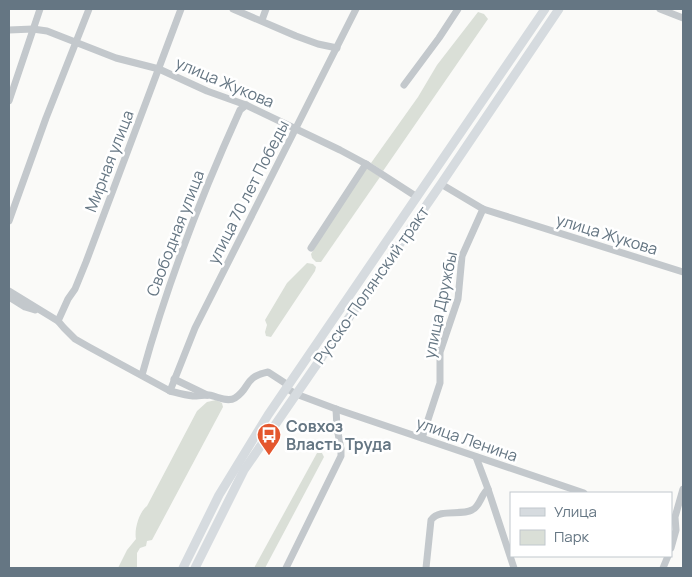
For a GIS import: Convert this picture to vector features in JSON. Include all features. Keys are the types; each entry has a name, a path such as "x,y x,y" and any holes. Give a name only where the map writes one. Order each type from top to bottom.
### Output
{"main road":[{"name":"Русско-Полянский тракт","path":"183,568 219,495 287,386 545,9"},
{"name":"Русско-Полянский тракт","path":"195,568 244,470 559,9"}],"street":[{"path":"9,100 40,9"},
{"path":"9,221 89,9"},
{"name":"Мирная улица","path":"58,320 76,288 182,9"},
{"path":"233,9 318,44 337,48"},
{"path":"262,20 266,9"},
{"name":"улица 70 лет Победы","path":"170,391 195,328 356,9"},
{"path":"404,85 458,9"},
{"path":"660,9 683,18"},
{"name":"улица Жукова","path":"9,30 33,29 47,31 116,58 159,69 207,91 246,105 296,129 366,164 416,197"},
{"name":"Свободная улица","path":"142,375 156,322 191,225 240,110 246,105"},
{"path":"311,248 366,164"},
{"name":"улица Жукова","path":"441,184 483,209 683,272"},
{"name":"улица Дружбы","path":"422,438 440,383 440,352 458,299 462,256 483,209"},
{"path":"9,291 58,320 75,338 170,391 183,395 207,395"},
{"path":"9,297 25,307 46,314"},
{"name":"улица Ленина","path":"207,395 229,400 235,398 248,381 268,372 296,394 581,492"},
{"path":"174,379 207,395"},
{"path":"288,568 341,456 336,409"},
{"path":"476,457 510,556"},
{"path":"426,568 431,520 438,514 471,511 476,508 484,492 488,489"},
{"path":"672,544 676,530 673,522 683,489"},
{"path":"673,522 683,526"}],"green space":[{"path":"478,12 484,14 488,19 383,171 371,163 418,97 437,65"},
{"path":"367,168 380,177 321,262 316,262 311,254 345,199"},
{"path":"307,263 313,264 316,267 315,271 271,337 266,336 267,325 265,320 287,283"},
{"path":"216,400 222,403 223,407 152,540 147,541 146,546 140,548 137,553 137,568 118,568 127,550 136,539 136,526 139,517 147,506 197,411 207,402"},
{"path":"317,453 322,453 324,457 265,568 254,568"}],"place":[{"name":"Совхоз Власть Труда","path":"269,456"}]}
